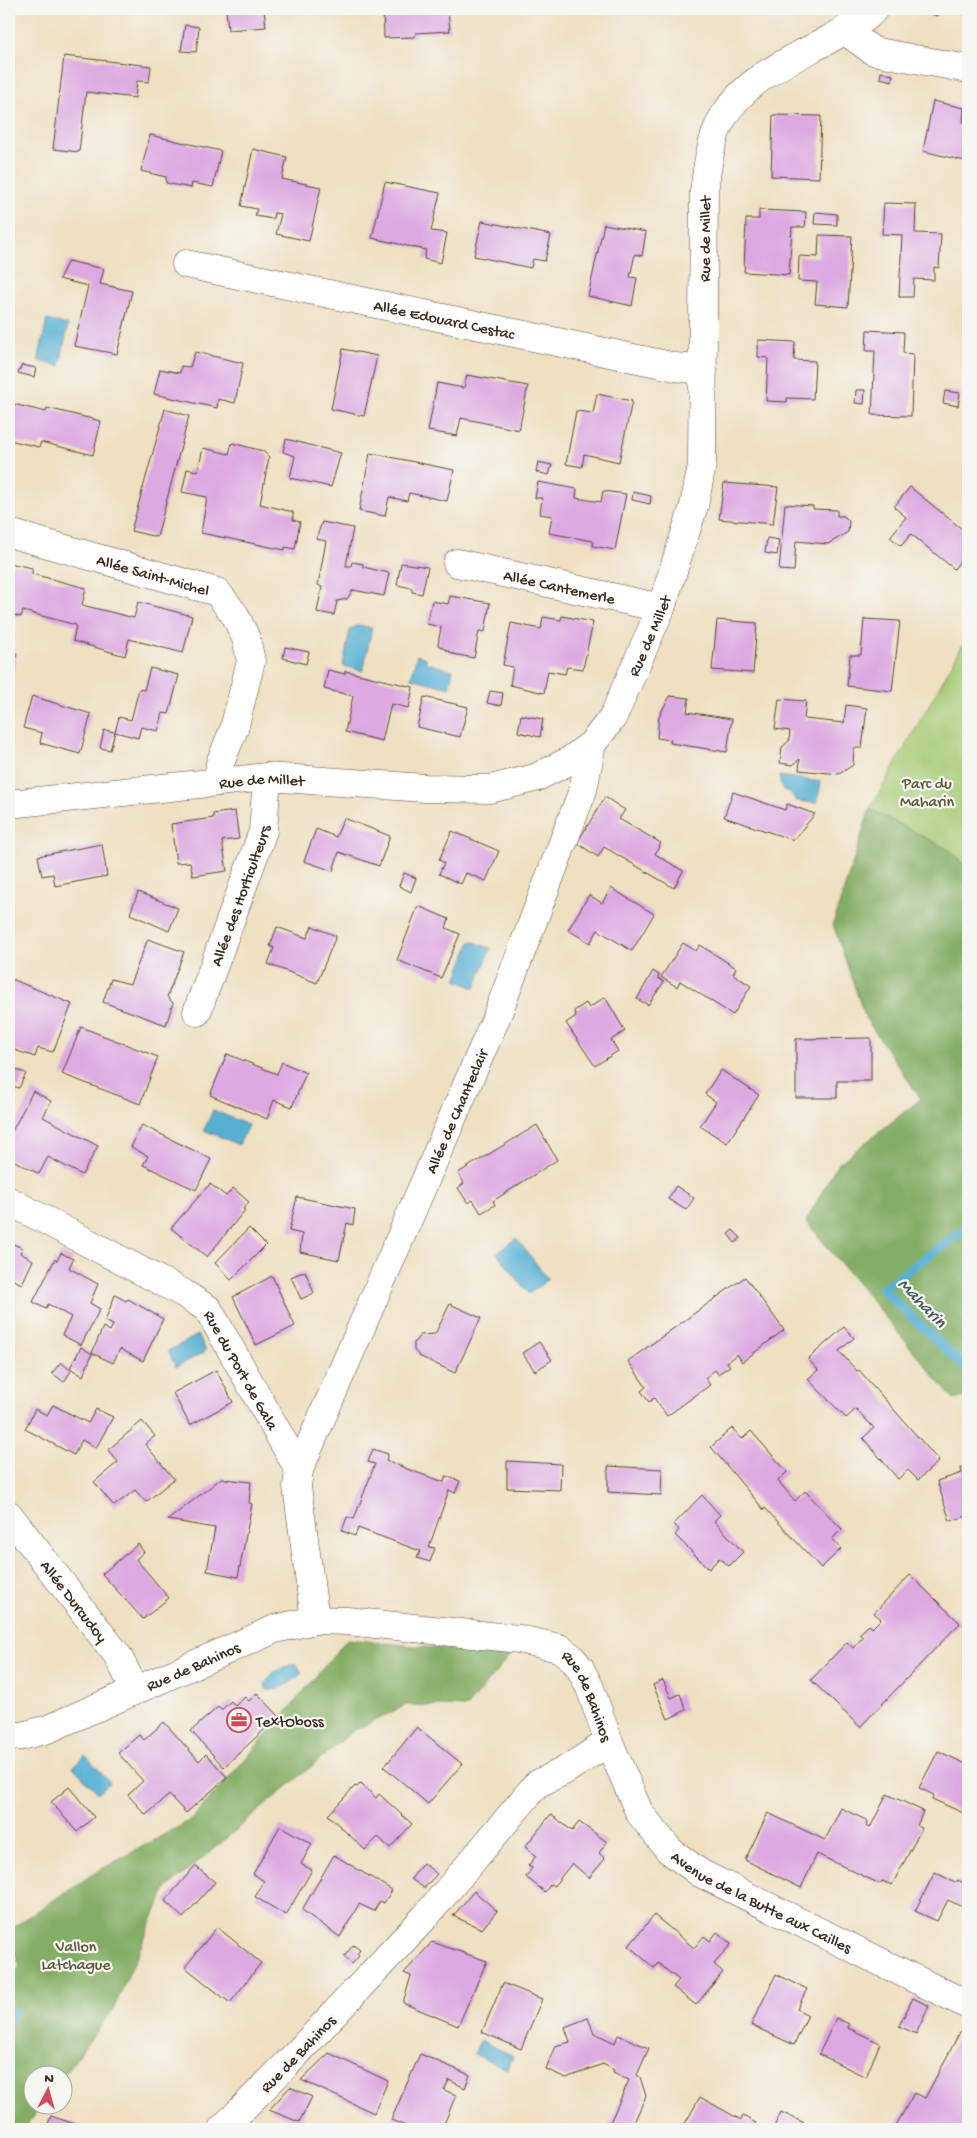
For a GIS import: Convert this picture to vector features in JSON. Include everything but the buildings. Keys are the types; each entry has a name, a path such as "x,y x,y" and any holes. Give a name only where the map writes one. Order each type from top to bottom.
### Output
{"street":[{"name":"Rue de Millet","path":"9,804 267,777 425,788 490,789 535,778 569,761 592,744 613,717 661,608 694,506 702,465 704,192 709,155 720,122 739,94 768,72 844,30 874,9"},
{"path":"844,30 872,51 968,69"},
{"name":"Allée Edouard Cestac","path":"186,264 676,367 704,370"},
{"name":"Allée Saint-Michel","path":"9,533 217,592 235,615 246,638 251,661 234,729 220,764 218,782"},
{"name":"Allée Cantemerle","path":"457,563 661,608"},
{"name":"Allée de Chanteclair","path":"299,1470 496,1018 583,790 592,744"},
{"name":"Allée des Horticulteurs","path":"197,1012 263,831 267,777"},
{"name":"Rue du Port de Gala","path":"9,1201 183,1293 208,1309 299,1470"},
{"path":"299,1470 297,1488 315,1620"},
{"name":"Allée Durcudoy","path":"9,1515 118,1656 135,1690"},
{"name":"Rue de Bahinos","path":"9,1736 22,1736 48,1729 275,1629 315,1620 347,1621 519,1639 559,1648 571,1657 580,1668 590,1688 609,1742 564,1771 537,1784 425,1917 293,2058 222,2129"},
{"name":"Avenue de la Butte aux Cailles","path":"609,1742 639,1812 669,1850 700,1873 968,2005"}],"green space":[{"name":"Parc du Maharin","path":"968,636 968,868 951,851 870,809"},
{"path":"870,809 951,851 968,868 968,1397 953,1399 806,1221 837,1165 921,1099 865,1017 833,924"},
{"name":"Vallon Latchague","path":"347,1639 509,1656 467,1707 406,1705 353,1731 166,1889 113,2010 71,2066 22,2066 22,2116 33,2116 24,2129 9,2129 9,1981 20,1966 9,1936 9,1930 93,1874 191,1820 280,1720"}],"water":[{"path":"47,320 68,325 60,366 38,361"},
{"path":"358,625 372,628 363,671 343,666 350,630"},
{"path":"417,655 426,658 426,663 453,670 449,688 411,678"},
{"path":"779,776 821,782 817,803 796,801 790,792 782,789"},
{"path":"471,941 491,948 475,988 456,980"},
{"path":"213,1110 248,1125 239,1145 204,1130"},
{"path":"516,1238 548,1279 529,1294 497,1253"},
{"path":"198,1335 206,1351 176,1367 168,1351"},
{"path":"296,1663 302,1673 282,1687 267,1690 265,1684 274,1672"},
{"path":"85,1755 110,1782 98,1793 73,1767"},
{"path":"480,2040 513,2056 507,2069 474,2054"}],"waterway":[{"name":"Maharin","path":"968,1227 882,1289 968,1370"},
{"name":"Maharin","path":"9,2018 13,2012"}],"place":[{"name":"TextOboss","path":"239,1720"}]}
